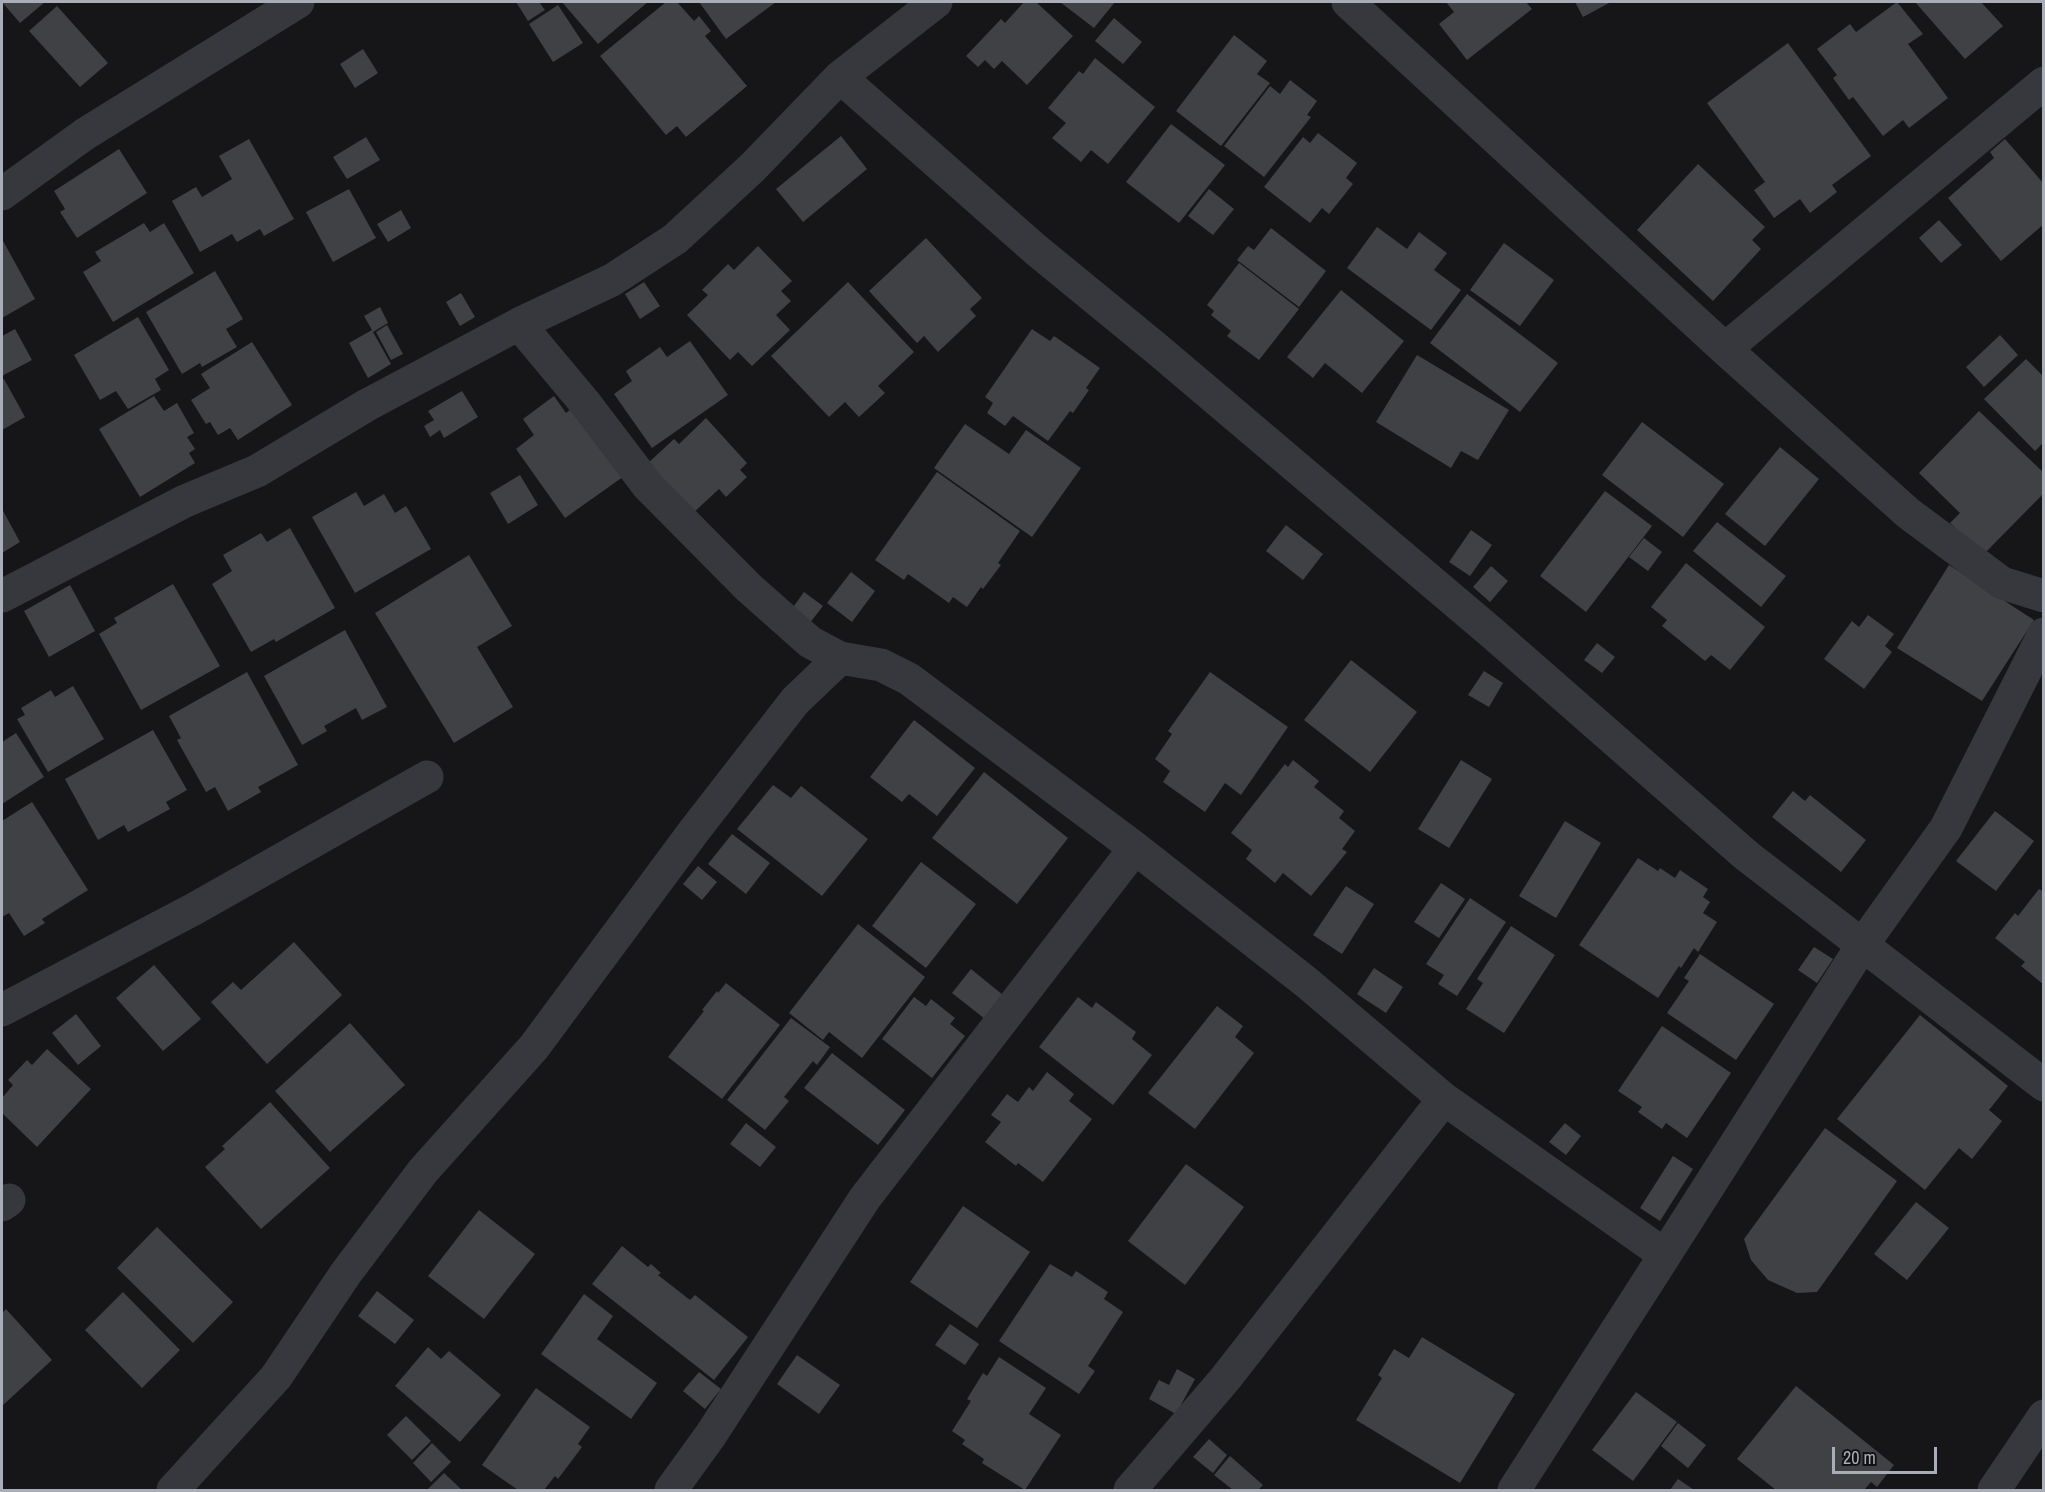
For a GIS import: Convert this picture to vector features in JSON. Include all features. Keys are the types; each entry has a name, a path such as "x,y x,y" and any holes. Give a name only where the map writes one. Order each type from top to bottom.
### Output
{"street":[{"path":"2,194 85,134 298,2"},
{"path":"2,596 185,501 257,471 367,405 519,324 612,280 675,239 752,168 840,77 936,2"},
{"path":"1348,2 1725,349 1908,513 2002,583 2043,596"},
{"path":"840,77 1035,249 1157,349 1491,632 1747,856 2043,1085"},
{"path":"1725,349 2043,83"},
{"path":"519,324 648,486 748,587 810,642 840,658 881,664 909,679 1135,848 1306,982 1444,1099 1665,1255"},
{"path":"1514,1491 1863,944 1946,828 2043,634"},
{"path":"173,1491 276,1377 346,1273 423,1171 534,1047 694,831 795,701 840,658"},
{"path":"2,1010 194,909 427,777"},
{"path":"671,1491 710,1436 864,1198 1135,848"},
{"path":"1130,1491 1225,1379 1444,1099"},
{"path":"1994,1491 2043,1416"}],"building":[{"path":"2,2 45,2 20,23"},
{"path":"516,2 539,2 545,10 528,21"},
{"path":"562,2 648,2 598,44"},
{"path":"666,2 677,2 694,21 699,16 711,31 705,36 747,86 686,137 677,126 666,135 600,56"},
{"path":"699,2 776,2 726,39"},
{"path":"1024,2 1036,2 1073,36 1027,85 1002,61 994,69 985,60 978,67 966,56 1001,19 1005,23"},
{"path":"1060,2 1115,2 1094,28"},
{"path":"1446,2 1526,2 1532,9 1467,60 1439,24 1454,12"},
{"path":"1575,2 1611,2 1583,17"},
{"path":"1897,2 1923,34 1908,44 1948,98 1909,128 1903,120 1883,136 1853,97 1849,100 1833,78 1837,75 1817,49 1850,24 1856,32"},
{"path":"1915,2 1981,2 2003,26 1965,59"},
{"path":"558,5 583,43 553,62 529,24"},
{"path":"57,6 108,63 80,87 29,31"},
{"path":"1114,18 1142,42 1123,64 1095,41"},
{"path":"1234,35 1267,61 1257,74 1270,83 1221,146 1176,111"},
{"path":"1788,43 1871,156 1832,185 1837,192 1810,213 1800,199 1774,218 1754,190 1765,182 1707,103"},
{"path":"363,49 378,73 355,88 340,64"},
{"path":"1095,58 1155,107 1108,164 1091,150 1081,162 1052,138 1066,123 1048,108 1079,71 1083,74"},
{"path":"1290,80 1317,101 1307,115 1311,117 1264,177 1224,146 1270,86 1280,94"},
{"path":"1171,124 1225,165 1179,223 1126,182"},
{"path":"1318,133 1357,163 1346,178 1353,184 1329,214 1322,208 1310,223 1264,187 1303,137 1310,143"},
{"path":"841,136 867,169 803,222 776,189"},
{"path":"366,137 380,160 347,179 333,157"},
{"path":"249,139 294,219 264,236 260,229 237,242 232,234 200,252 172,201 196,187 202,197 232,179 219,156"},
{"path":"2005,139 2044,184 2044,224 2001,261 1948,198 1994,158 1990,152"},
{"path":"119,149 147,193 77,238 60,212 65,209 54,191"},
{"path":"1698,164 1765,227 1752,240 1761,249 1713,301 1637,230"},
{"path":"349,189 376,238 333,262 306,212"},
{"path":"1209,189 1234,209 1213,235 1188,216"},
{"path":"401,210 411,228 388,242 377,224"},
{"path":"1939,220 1962,245 1941,263 1919,238"},
{"path":"144,223 150,232 164,223 194,273 113,322 83,272 101,261 95,252"},
{"path":"1377,227 1407,249 1419,232 1447,253 1434,270 1461,290 1431,330 1347,268"},
{"path":"1271,228 1326,271 1299,307 1237,260 1248,246 1254,250"},
{"path":"926,238 982,298 970,309 976,316 938,352 924,336 917,343 869,291"},
{"path":"2,239 35,299 2,318"},
{"path":"1504,243 1554,280 1520,326 1470,290"},
{"path":"758,246 792,281 781,291 791,301 776,315 790,330 752,366 738,352 730,360 687,315 708,295 702,290 728,264 734,270"},
{"path":"1239,263 1299,309 1259,360 1227,336 1231,331 1211,315 1214,311 1207,305"},
{"path":"215,271 243,319 226,329 237,347 202,367 200,363 182,374 146,312"},
{"path":"644,282 660,306 640,319 625,294"},
{"path":"848,282 914,352 878,386 885,393 859,417 845,402 829,417 771,356"},
{"path":"1341,290 1404,341 1362,393 1325,363 1313,378 1287,357"},
{"path":"461,293 475,317 460,326 446,302"},
{"path":"1467,294 1558,363 1520,412 1430,343"},
{"path":"380,307 388,323 373,332 391,364 368,378 349,343 372,330 364,316"},
{"path":"138,317 169,370 155,379 161,390 128,409 116,391 100,400 74,355"},
{"path":"387,325 403,354 391,360 376,332"},
{"path":"15,329 32,360 2,376 2,336"},
{"path":"1032,329 1050,341 1054,336 1100,368 1086,388 1089,390 1073,413 1070,411 1048,441 1013,416 1005,426 987,413 993,403 985,397"},
{"path":"2000,335 2018,355 1984,387 1966,367"},
{"path":"690,341 728,395 652,448 614,394 632,381 626,371 660,347 667,357"},
{"path":"252,342 292,405 238,440 230,428 218,435 210,422 206,424 191,400 210,388 201,374"},
{"path":"1417,355 1509,410 1478,460 1461,451 1451,468 1376,422"},
{"path":"2026,359 2044,377 2044,442 2035,451 1984,399"},
{"path":"4,379 25,417 2,430 2,381"},
{"path":"462,391 478,417 444,438 440,430 430,437 424,426 434,420 428,411"},
{"path":"154,396 164,411 177,403 194,433 187,437 195,449 189,453 195,463 140,497 99,429"},
{"path":"554,396 566,413 577,404 627,474 565,518 516,449 534,435 523,419"},
{"path":"1979,411 2044,473 2044,493 1983,555 1950,523 1960,513 1919,473"},
{"path":"706,418 747,463 740,470 747,477 726,497 719,489 692,514 647,464 674,439 679,444"},
{"path":"1642,422 1724,484 1683,537 1602,475"},
{"path":"965,424 1009,454 1026,430 1081,468 1032,537 934,468"},
{"path":"1780,447 1819,479 1765,546 1725,514"},
{"path":"937,472 1020,531 998,563 1001,565 967,607 953,597 949,603 908,574 904,580 875,560"},
{"path":"520,475 538,505 508,524 490,493"},
{"path":"1605,491 1652,526 1586,612 1540,576"},
{"path":"356,492 364,506 384,494 395,513 406,506 431,549 355,593 312,517"},
{"path":"2,509 20,542 2,553"},
{"path":"1717,522 1786,576 1761,607 1693,551"},
{"path":"1286,525 1323,554 1303,580 1266,551"},
{"path":"290,528 335,608 276,642 274,639 251,652 212,584 232,571 223,555 261,533 267,542"},
{"path":"1471,530 1492,545 1470,576 1449,562"},
{"path":"1644,538 1662,552 1648,571 1629,557"},
{"path":"469,555 512,626 477,647 513,707 454,743 375,613"},
{"path":"1686,563 1765,627 1730,670 1711,655 1705,661 1662,626 1667,620 1651,607"},
{"path":"1949,565 2034,620 1982,701 1897,648"},
{"path":"1491,566 1508,581 1490,602 1473,587"},
{"path":"851,572 875,591 852,622 827,603"},
{"path":"173,584 220,666 141,710 99,634 117,623 114,618"},
{"path":"70,585 95,631 49,657 24,611"},
{"path":"804,592 823,606 809,624 791,610"},
{"path":"1868,615 1894,634 1885,646 1892,652 1864,689 1824,659 1852,621 1859,627"},
{"path":"345,630 387,707 362,720 356,708 324,726 327,731 302,745 264,676"},
{"path":"1597,643 1615,657 1602,673 1584,660"},
{"path":"1351,660 1417,712 1370,772 1304,720"},
{"path":"1484,671 1503,683 1489,707 1468,695"},
{"path":"247,672 298,765 258,787 261,792 228,811 215,787 206,792 177,740 181,738 169,716"},
{"path":"1210,672 1288,727 1241,795 1225,783 1205,812 1163,782 1170,771 1155,759 1172,734 1168,731"},
{"path":"73,686 104,739 48,772 17,719 25,715 21,708 51,690 55,697"},
{"path":"914,720 975,768 937,816 909,794 902,802 870,777"},
{"path":"153,730 187,790 166,802 170,809 128,832 124,825 98,840 65,779"},
{"path":"16,733 44,777 2,804 2,742"},
{"path":"1293,760 1319,781 1314,787 1344,811 1339,818 1355,831 1342,849 1347,852 1311,896 1283,873 1275,883 1246,859 1252,850 1231,833 1285,764 1288,767"},
{"path":"1461,760 1492,779 1449,848 1418,829"},
{"path":"984,772 1068,838 1017,904 932,838"},
{"path":"773,785 791,798 801,786 868,839 822,896 737,829"},
{"path":"1793,791 1805,801 1810,795 1866,840 1841,872 1772,817"},
{"path":"32,802 88,890 42,919 45,923 24,936 9,913 2,917 2,821"},
{"path":"1995,811 2034,841 1996,891 1956,861"},
{"path":"1565,821 1601,843 1556,918 1519,896"},
{"path":"732,834 770,863 746,894 708,864"},
{"path":"1638,858 1658,871 1660,868 1675,878 1680,870 1708,889 1703,897 1710,902 1703,913 1717,922 1698,952 1694,948 1658,998 1579,945"},
{"path":"921,862 976,904 926,968 872,926"},
{"path":"698,866 717,882 702,900 683,884"},
{"path":"1441,883 1465,899 1439,938 1414,922"},
{"path":"1346,886 1374,904 1342,954 1313,935"},
{"path":"2039,889 2044,892 2044,985 2021,966 2025,962 1995,938 2015,913 2018,916"},
{"path":"1470,898 1506,922 1457,996 1438,984 1444,975 1426,964"},
{"path":"858,924 925,977 862,1058 829,1032 823,1040 789,1013"},
{"path":"1511,926 1555,955 1504,1033 1466,1009 1483,983 1477,979"},
{"path":"294,942 342,995 267,1064 211,1002 233,982 241,990"},
{"path":"1814,947 1833,959 1817,983 1798,970"},
{"path":"1700,954 1774,1004 1736,1060 1667,1013 1689,981 1684,978"},
{"path":"154,965 201,1019 163,1051 116,998"},
{"path":"1374,968 1403,987 1386,1013 1357,994"},
{"path":"971,969 1003,995 985,1019 952,993"},
{"path":"726,983 780,1025 722,1099 668,1057 704,1011 702,1010"},
{"path":"914,997 926,1006 931,999 955,1018 950,1024 965,1036 932,1078 882,1039"},
{"path":"1078,997 1092,1008 1096,1002 1136,1032 1132,1039 1152,1055 1113,1105 1039,1047"},
{"path":"1217,1006 1243,1026 1235,1037 1254,1053 1195,1129 1148,1093"},
{"path":"76,1014 101,1046 78,1065 52,1033"},
{"path":"1920,1015 2008,1086 1989,1110 2002,1121 1972,1159 1959,1148 1925,1190 1837,1119"},
{"path":"791,1018 830,1047 817,1065 813,1061 784,1097 789,1101 765,1130 727,1100"},
{"path":"350,1023 405,1085 330,1152 275,1091"},
{"path":"1662,1026 1731,1073 1687,1138 1666,1123 1662,1129 1638,1112 1642,1107 1618,1091"},
{"path":"47,1049 91,1089 37,1147 2,1113 2,1098 13,1085 8,1080 27,1060 32,1065"},
{"path":"832,1053 905,1110 878,1145 804,1088"},
{"path":"1047,1072 1074,1094 1069,1101 1092,1119 1043,1182 1018,1163 1016,1166 985,1142 1001,1122 991,1115 1007,1094 1018,1102 1029,1087 1033,1091"},
{"path":"270,1102 330,1168 261,1229 205,1167 225,1149 222,1146"},
{"path":"746,1123 776,1147 760,1167 730,1144"},
{"path":"1565,1123 1581,1136 1566,1155 1549,1142"},
{"path":"1825,1128 1897,1181 1817,1292 1797,1293 1768,1280 1751,1260 1744,1239"},
{"path":"1673,1156 1693,1169 1660,1221 1640,1208"},
{"path":"1186,1164 1244,1207 1185,1285 1128,1241"},
{"path":"1916,1202 1949,1228 1907,1280 1874,1254"},
{"path":"963,1206 1030,1252 977,1328 910,1282"},
{"path":"479,1210 535,1254 484,1319 428,1276"},
{"path":"157,1227 233,1302 193,1343 117,1268"},
{"path":"622,1246 648,1267 651,1264 661,1273 658,1275 690,1300 695,1295 748,1337 714,1380 592,1284"},
{"path":"1050,1264 1072,1277 1076,1271 1108,1292 1104,1299 1123,1312 1088,1366 1095,1371 1079,1394 999,1341"},
{"path":"377,1291 414,1320 395,1344 358,1316"},
{"path":"123,1292 180,1350 142,1388 85,1330"},
{"path":"584,1294 613,1316 597,1339 657,1383 631,1419 541,1354"},
{"path":"6,1309 52,1360 2,1406 2,1313"},
{"path":"950,1324 979,1344 965,1365 935,1345"},
{"path":"1422,1337 1515,1394 1460,1483 1356,1420 1382,1378 1378,1375 1394,1349 1409,1358"},
{"path":"428,1347 441,1359 449,1351 501,1395 460,1442 395,1386"},
{"path":"797,1355 840,1385 819,1414 777,1384"},
{"path":"999,1357 1046,1388 1029,1414 1061,1435 1025,1490 982,1463 984,1459 962,1444 965,1440 952,1431 971,1401 967,1399 983,1373 987,1376"},
{"path":"1177,1369 1195,1379 1176,1414 1149,1399 1159,1380 1169,1385"},
{"path":"699,1372 721,1389 705,1409 683,1391"},
{"path":"1796,1386 1894,1465 1877,1487 1871,1482 1864,1490 1776,1490 1737,1459"},
{"path":"536,1388 590,1427 578,1444 582,1447 558,1479 555,1476 544,1490 518,1490 482,1465"},
{"path":"1636,1392 1677,1422 1633,1481 1592,1450"},
{"path":"406,1416 431,1441 412,1460 387,1435"},
{"path":"1678,1423 1706,1445 1688,1468 1661,1446"},
{"path":"1209,1439 1227,1455 1213,1473 1193,1457"},
{"path":"432,1443 451,1462 431,1482 413,1463"},
{"path":"1230,1456 1263,1485 1258,1490 1233,1490 1214,1475"},
{"path":"444,1473 462,1490 427,1490"},
{"path":"1678,1479 1694,1490 1670,1490"}]}
